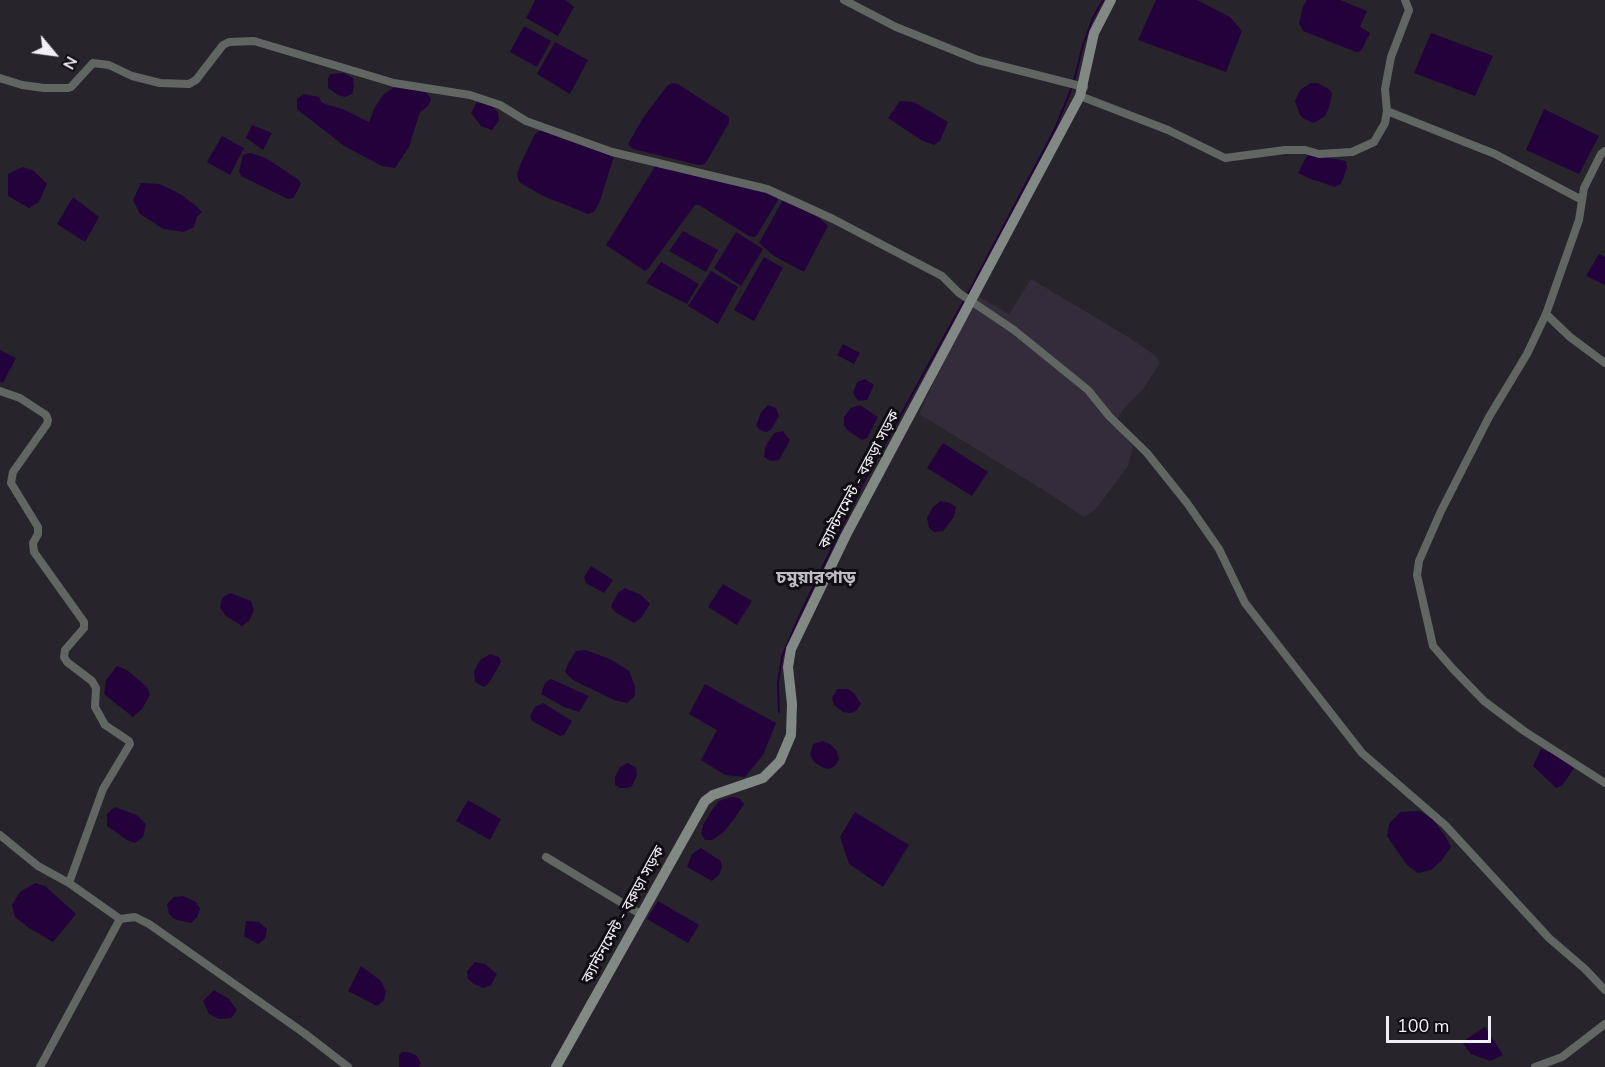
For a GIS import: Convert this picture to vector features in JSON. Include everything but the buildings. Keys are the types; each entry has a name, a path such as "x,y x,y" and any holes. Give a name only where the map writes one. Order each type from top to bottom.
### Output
{"main road":[{"name":"ক্যান্টনমেন্ট - বরুড়া সড়ক","path":"556,1067 705,801 713,795 763,778 780,761 791,735 792,704 788,667 791,649 846,535 1082,91 1094,33 1111,0"}],"street":[{"path":"844,0 896,27 959,53 1068,82 1082,91 1225,158 1285,150 1305,150 1319,154 1352,152 1374,142 1384,123 1387,111 1384,89 1391,57 1409,10 1405,0"},
{"path":"0,78 22,85 68,88 93,63 160,83 189,84 196,80 223,45 229,42 254,41 394,83 470,95 500,105 526,121 612,152 767,189 833,219 942,276 959,293 1014,330 1088,390 1109,416 1147,453 1187,503 1219,549 1245,603 1362,753 1445,825 1550,938 1605,990"},
{"path":"1387,111 1495,154 1582,200"},
{"path":"1605,151 1601,154 1584,188 1575,233 1546,314 1527,354 1490,417 1441,511 1419,561 1417,575 1432,646 1484,701 1524,731 1605,783"},
{"path":"1546,314 1570,337 1605,363"},
{"path":"0,391 20,398 46,416 48,420 13,472 11,483 39,531 33,543 34,552 84,622 84,628 65,650 64,657 67,662 92,681 96,688 95,707 105,725 130,744 103,789 69,883"},
{"path":"0,835 38,866 69,883 120,919 135,917 149,924 304,1033 348,1067"},
{"path":"546,857 642,915"},
{"path":"40,1067 120,919"},
{"path":"1535,1067 1562,1057 1605,1024"}],"shaded area":[{"path":"535,0 565,0 574,7 558,36 526,18"},
{"path":"1156,0 1197,0 1230,17 1242,31 1226,72 1138,40"},
{"path":"1307,0 1340,0 1367,11 1360,27 1370,33 1361,51 1356,52 1303,31 1299,23 1303,6"},
{"path":"524,26 551,41 537,67 510,52"},
{"path":"1431,33 1493,56 1475,96 1414,73"},
{"path":"555,42 588,60 570,94 537,74"},
{"path":"344,73 353,78 354,86 352,94 345,97 328,88 328,78 331,74"},
{"path":"672,83 678,84 729,117 729,123 705,164 699,165 633,149 628,144 643,118 667,86"},
{"path":"1311,83 1318,83 1330,90 1332,94 1325,116 1314,123 1300,115 1295,101 1300,90"},
{"path":"397,85 412,87 427,93 431,99 428,106 420,112 409,147 395,168 382,166 344,146 297,109 297,99 304,94 319,97 322,103 345,110 369,122 383,95"},
{"path":"900,101 914,102 948,122 940,141 934,145 921,140 888,118"},
{"path":"477,102 492,106 498,112 499,121 492,130 481,126 471,113"},
{"path":"1544,109 1599,136 1579,174 1526,150"},
{"path":"252,125 272,133 263,150 246,138"},
{"path":"541,130 614,156 600,201 594,212 588,214 543,196 519,182 517,174 521,163 535,134"},
{"path":"222,136 244,148 230,175 207,162"},
{"path":"250,153 266,158 299,180 301,183 294,197 286,198 241,176 239,171 243,155"},
{"path":"1308,154 1346,161 1347,167 1341,184 1335,187 1298,173"},
{"path":"656,165 767,193 776,196 778,200 754,237 699,205 695,205 645,271 606,245"},
{"path":"23,167 34,171 47,184 39,202 29,208 8,196 8,174"},
{"path":"141,183 160,184 182,195 195,205 202,212 197,217 194,227 184,232 164,229 140,214 133,200"},
{"path":"73,197 99,217 85,242 57,224"},
{"path":"784,198 818,217 828,226 804,272 774,256 759,243"},
{"path":"683,231 718,250 706,272 669,251"},
{"path":"736,232 763,249 741,286 714,268"},
{"path":"1599,254 1605,257 1605,285 1586,276"},
{"path":"764,257 783,268 754,321 734,310"},
{"path":"661,262 699,284 687,304 646,283"},
{"path":"711,271 738,287 718,324 688,306"},
{"path":"1031,279 1130,338 1156,356 1160,363 1143,389 1123,410 1114,425 1133,446 1128,466 1096,509 1084,517 919,414 953,341 978,296 1009,314"},
{"path":"843,344 860,353 854,364 837,355"},
{"path":"0,350 16,358 3,383 0,382"},
{"path":"865,379 874,385 867,400 858,401 853,393 857,382"},
{"path":"768,405 776,408 779,416 771,430 766,432 756,426 761,412"},
{"path":"860,405 878,417 867,438 862,440 847,430 844,425 844,417 851,408"},
{"path":"783,431 790,440 779,460 771,461 764,457 765,447 774,433"},
{"path":"943,443 988,472 972,496 927,468"},
{"path":"941,501 956,507 954,517 943,531 934,532 929,528 927,518 933,507"},
{"path":"591,566 613,580 604,593 586,583 584,577"},
{"path":"723,584 752,601 737,625 708,607"},
{"path":"625,588 641,595 650,604 641,618 634,623 615,612 611,606 618,593"},
{"path":"230,593 251,601 254,610 249,621 242,626 226,616 220,608 222,598"},
{"path":"585,650 610,659 629,671 635,686 635,696 627,703 614,700 573,680 565,672 568,664 576,651"},
{"path":"490,654 499,657 501,662 489,683 484,687 475,682 474,671 480,660"},
{"path":"117,666 127,670 147,687 150,695 142,709 133,717 104,694 106,680"},
{"path":"551,679 589,696 579,712 564,707 541,694 545,683"},
{"path":"705,684 776,723 763,755 745,777 725,775 701,760 717,730 689,714"},
{"path":"837,689 848,689 854,693 861,704 856,711 843,712 834,705 832,698"},
{"path":"543,703 572,721 564,735 560,736 532,721 530,716 535,707"},
{"path":"823,741 837,751 839,759 835,766 829,769 814,762 810,754 813,744"},
{"path":"1541,749 1560,756 1574,768 1562,786 1556,788 1533,766"},
{"path":"627,763 636,767 637,775 632,786 620,788 615,785 615,777 620,767"},
{"path":"731,797 739,798 744,804 723,833 712,840 705,840 701,834 710,813 719,801"},
{"path":"468,800 501,819 490,840 456,821"},
{"path":"115,807 137,815 146,824 143,837 135,843 107,826 107,814"},
{"path":"1420,811 1432,819 1451,847 1431,870 1418,873 1407,865 1387,836 1389,824 1400,812"},
{"path":"855,812 909,845 883,887 849,864 840,837"},
{"path":"701,848 721,861 722,867 719,875 712,881 687,867 692,854"},
{"path":"35,883 45,886 76,914 53,942 15,917 12,905 20,892"},
{"path":"183,896 196,902 200,909 197,917 191,923 174,919 169,914 167,904 174,897"},
{"path":"658,901 699,925 688,943 647,919"},
{"path":"246,921 259,922 267,929 265,939 258,944 244,936"},
{"path":"475,962 485,964 497,974 491,985 483,988 468,979 467,971"},
{"path":"361,966 380,980 386,991 384,1000 377,1006 348,991"},
{"path":"214,990 229,999 237,1010 231,1018 219,1019 209,1014 203,1001"},
{"path":"1485,1027 1503,1055 1490,1061 1471,1054 1462,1042"},
{"path":"402,1052 409,1052 417,1056 421,1063 419,1067 399,1067 399,1055"}],"waterway":[{"path":"1074,81 1083,45 1093,18 1103,0"},
{"path":"779,712 778,683 782,657 798,619 862,485 970,290 1055,129 1072,87"}],"district":[{"name":"চমুয়ারপাড়","path":"816,579"}]}
